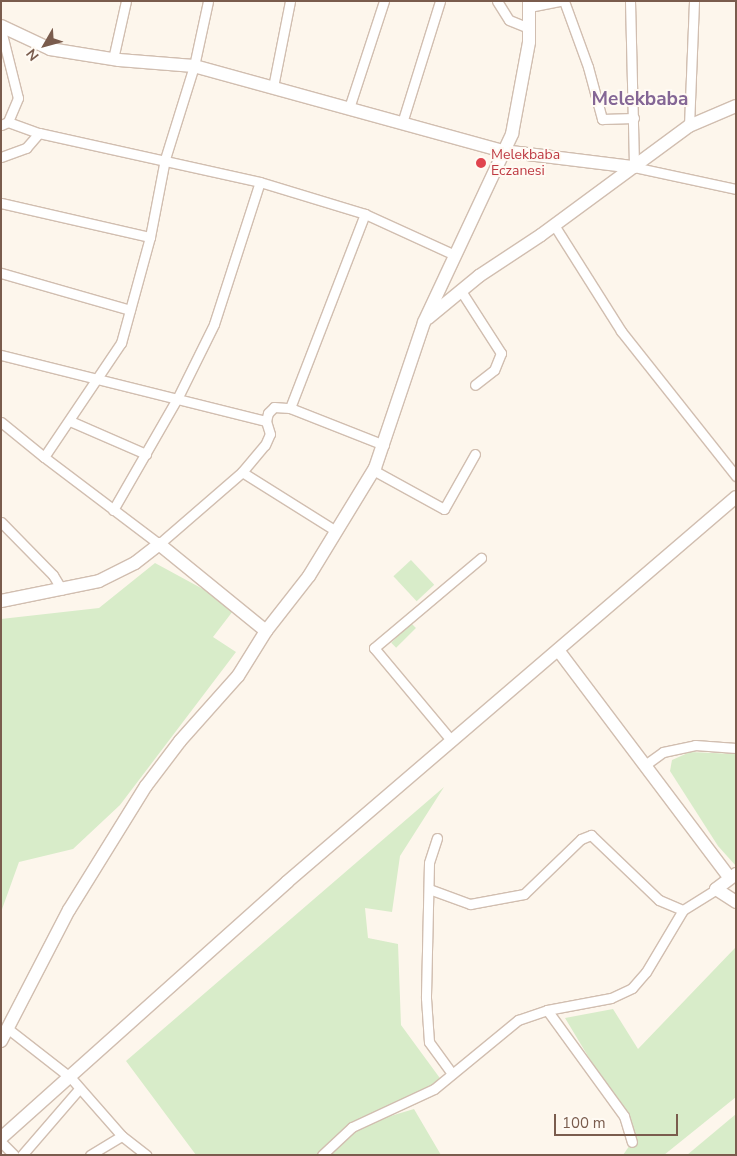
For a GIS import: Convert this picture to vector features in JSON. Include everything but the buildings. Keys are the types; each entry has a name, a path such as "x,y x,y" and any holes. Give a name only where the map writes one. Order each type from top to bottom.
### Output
{"street":[{"path":"113,59 126,1"},
{"path":"44,457 70,421 95,378 121,342 150,237 164,159 194,66 208,1"},
{"path":"273,87 290,1"},
{"path":"349,108 384,1"},
{"path":"402,123 440,1"},
{"path":"497,1 509,20 529,28"},
{"path":"1,1041 68,910 146,786 180,741 238,676 266,631 309,576 373,470 384,445 424,322 504,151 521,96 529,28 529,4 559,1"},
{"path":"564,1 588,67 602,119 634,118"},
{"path":"630,1 634,168"},
{"path":"689,126 694,1"},
{"path":"1,28 50,49 113,59 194,66 504,151 634,168 736,189"},
{"path":"1,28 18,98 5,123 260,182 365,214 456,255"},
{"path":"424,322 461,291 634,168 689,126 736,106"},
{"path":"1,157 26,148 40,132"},
{"path":"113,510 178,397 214,324 260,182"},
{"path":"1,203 150,237"},
{"path":"290,408 365,214"},
{"path":"554,225 621,331 736,476"},
{"path":"1,273 130,310"},
{"path":"461,291 502,353 494,370 475,385"},
{"path":"1,355 178,397 266,421"},
{"path":"1,600 62,590 114,575 159,544 242,472 266,445 270,434 266,421 274,407 290,408 384,445"},
{"path":"70,421 146,454"},
{"path":"1,422 159,544 266,631"},
{"path":"373,470 444,509 475,454"},
{"path":"242,472 336,531"},
{"path":"1,1138 71,1078 287,882 736,497"},
{"path":"1,522 53,575 62,590"},
{"path":"451,740 374,648 481,558"},
{"path":"322,1155 352,1127 434,1088 451,1072 518,1020 547,1010 611,998 632,988 646,972 683,910 716,889 732,875 645,765 558,650"},
{"path":"645,765 663,752 696,745 736,748"},
{"path":"429,889 470,904 524,894 581,839 591,835 659,900 683,910"},
{"path":"437,838 429,863 426,998 429,1042 451,1072"},
{"path":"716,889 736,902"},
{"path":"547,1010 624,1116 632,1142"},
{"path":"8,1028 71,1078 122,1136 146,1155"},
{"path":"22,1155 79,1089"},
{"path":"90,1155 122,1136"},
{"path":"1,1142 14,1155"}],"green space":[{"path":"411,560 434,585 417,601 393,576"},
{"path":"155,563 236,607 213,637 236,652 120,805 73,849 19,862 1,912 1,619 99,608"},
{"path":"411,623 416,628 396,648 391,643"},
{"path":"690,752 736,754 736,866 718,846 670,771 672,760"},
{"path":"444,787 400,856 392,912 365,908 368,938 398,944 401,1025 442,1081 357,1126 414,1109 441,1155 196,1155 126,1061"},
{"path":"735,948 736,1097 664,1155 623,1155 632,1142 624,1116 565,1018 613,1009 638,1049"},
{"path":"736,1114 736,1155 687,1155"}],"place":[{"name":"Melekbaba Eczanesi","path":"481,163"}],"district":[{"name":"Melekbaba","path":"640,100"}]}
